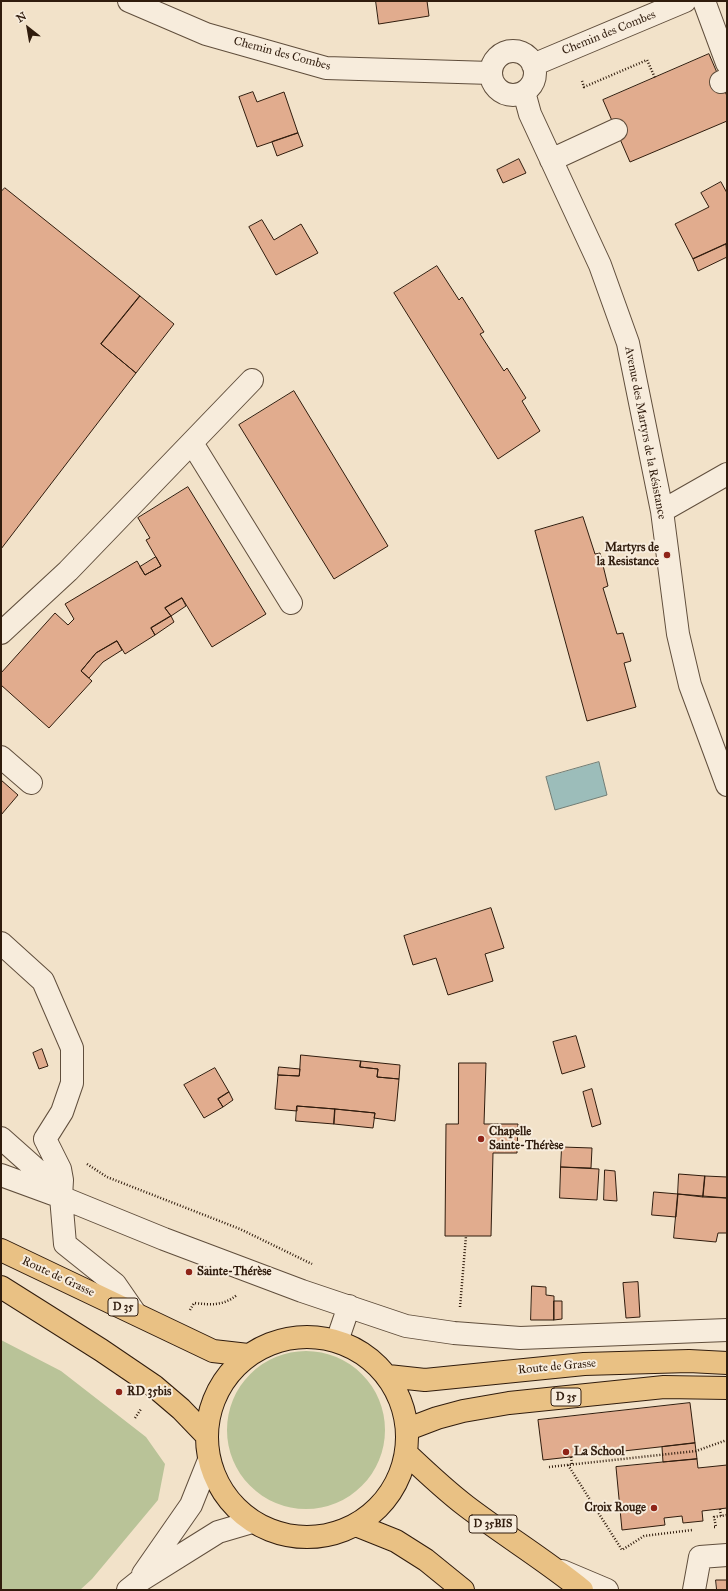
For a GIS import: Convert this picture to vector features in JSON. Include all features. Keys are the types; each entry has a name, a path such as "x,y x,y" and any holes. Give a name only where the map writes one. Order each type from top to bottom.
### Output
{"main road":[{"name":"Route de Grasse","path":"1,1250 213,1351 248,1356"},
{"path":"1,1287 102,1350 154,1386 181,1409 206,1435"},
{"path":"306,1337 336,1341 365,1355 388,1376 402,1401 408,1429 407,1454 397,1482 380,1507 356,1525 322,1537 286,1536 252,1522 224,1495 209,1460 206,1435 210,1412 218,1390 231,1371 248,1356 276,1341 306,1337"},
{"name":"Route de Grasse","path":"388,1376 425,1380 584,1364 689,1361 727,1363"},
{"name":"D 35","path":"408,1429 437,1418 463,1411 508,1403 664,1387 727,1388"},
{"name":"D 35BIS","path":"407,1454 467,1507 554,1567 582,1590"},
{"path":"356,1525 396,1541 426,1560 464,1590"}],"street":[{"name":"Chemin des Combes","path":"129,1 206,34 326,68 491,73"},
{"name":"Chemin des Combes","path":"533,65 685,1"},
{"path":"704,1 725,75"},
{"path":"508,52 523,54 533,65 534,71 532,83 524,92 511,95 499,91 492,80 492,66 501,55 508,52"},
{"name":"Avenue des Martyrs de la Résistance","path":"524,92 530,114 600,265 628,343 662,511 678,634 690,685 727,785"},
{"path":"551,160 616,130"},
{"path":"1,633 68,571 252,380"},
{"path":"192,443 291,603"},
{"path":"662,511 727,474"},
{"path":"1,757 31,783"},
{"path":"1,944 43,981 72,1048 72,1083 62,1112 46,1139"},
{"path":"2,1139 46,1139"},
{"path":"2,1139 37,1170 61,1197"},
{"path":"46,1139 60,1169 62,1180 61,1197 65,1244 115,1284 135,1313"},
{"path":"1,1175 302,1291 406,1326 454,1333 520,1338 727,1330"},
{"path":"336,1341 349,1306"},
{"path":"133,1586 191,1505 209,1460"},
{"path":"133,1586 218,1532 252,1522"},
{"path":"694,1590 700,1558 727,1555"},
{"path":"554,1567 607,1590"}],"path":[{"path":"582,82 584,87 647,60 655,78"},
{"path":"82,1161 107,1177 240,1229 263,1240"},
{"path":"460,1312 466,1236"},
{"path":"188,1313 194,1303 211,1306 230,1301 240,1292"},
{"path":"549,1467 696,1451 727,1440"},
{"path":"571,1457 570,1465 622,1550 644,1536 694,1530"},
{"path":"720,1509 721,1516"},
{"path":"708,1528 716,1527 714,1517 727,1515"}],"green space":[{"path":"1,1340 61,1371 146,1437 165,1464 158,1500 92,1579 80,1590 1,1590"},
{"path":"298,1351 314,1351 329,1354 343,1360 362,1374 372,1386 382,1407 385,1430 382,1453 372,1474 362,1486 350,1496 329,1506 314,1509 298,1509 283,1506 262,1496 250,1486 240,1474 230,1453 227,1438 227,1422 230,1407 240,1386 250,1374 262,1364 283,1354"}],"water":[{"path":"599,762 607,795 555,810 546,777"}],"building":[{"path":"376,1 427,1 429,16 379,24"},
{"path":"709,54 727,96 727,121 630,162 603,100"},
{"path":"253,92 257,102 284,92 298,133 257,147 239,97"},
{"path":"298,133 303,146 277,156 272,142"},
{"path":"519,159 526,173 503,183 497,170"},
{"path":"721,182 727,193 727,246 726,244 693,259 675,224 709,207 701,193"},
{"path":"5,188 140,296 101,344 136,373 1,549 1,192"},
{"path":"262,220 274,240 301,224 318,253 276,275 249,227"},
{"path":"726,244 727,257 698,271 693,259"},
{"path":"437,266 459,300 462,297 484,332 480,334 504,371 507,368 526,398 522,401 540,431 498,459 394,293"},
{"path":"140,296 174,324 136,373 101,344"},
{"path":"294,391 388,546 334,579 239,425"},
{"path":"188,487 266,614 212,647 182,598 165,608 171,616 151,628 155,635 125,654 117,641 96,653 81,671 92,681 49,728 1,685 1,673 55,613 68,625 74,619 65,604 137,561 145,575 161,566 146,540 150,538 138,518"},
{"path":"583,517 595,554 600,553 608,586 603,588 617,634 623,633 631,661 624,663 636,707 587,721 535,531"},
{"path":"156,557 161,566 145,575 140,567"},
{"path":"182,598 186,606 171,616 165,608"},
{"path":"171,616 174,622 155,635 151,628"},
{"path":"117,641 122,650 103,662 89,678 81,671 96,653"},
{"path":"1,780 18,795 1,815"},
{"path":"491,908 504,948 485,954 493,981 448,995 436,958 413,965 404,936"},
{"path":"576,1036 585,1067 562,1074 553,1042"},
{"path":"42,1049 48,1066 39,1069 33,1053"},
{"path":"301,1055 361,1061 360,1067 378,1069 377,1077 399,1079 395,1121 374,1118 375,1113 335,1109 297,1106 297,1111 275,1109 278,1075 299,1076"},
{"path":"361,1061 400,1065 399,1079 377,1077 378,1069 360,1067"},
{"name":"Chapelle Sainte-Thérèse","path":"459,1063 486,1063 484,1124 518,1124 517,1153 493,1153 491,1236 445,1236 446,1124 458,1124"},
{"path":"279,1067 300,1069 299,1076 278,1075"},
{"path":"215,1068 229,1092 218,1099 223,1107 204,1118 184,1085"},
{"path":"592,1089 601,1124 592,1127 583,1092"},
{"path":"229,1092 233,1100 223,1107 218,1099"},
{"path":"297,1106 335,1109 334,1124 296,1121"},
{"path":"335,1109 375,1113 373,1128 334,1124"},
{"path":"562,1147 592,1148 591,1168 561,1167"},
{"path":"561,1167 599,1169 597,1200 560,1198"},
{"path":"605,1170 615,1171 617,1201 604,1200"},
{"path":"679,1174 705,1176 703,1197 678,1194"},
{"path":"705,1176 727,1177 727,1198 703,1197"},
{"path":"654,1192 678,1194 676,1217 652,1215"},
{"path":"678,1194 727,1198 727,1233 718,1233 716,1242 674,1238"},
{"path":"638,1282 640,1317 626,1318 623,1283"},
{"path":"532,1286 546,1287 546,1295 554,1296 554,1320 531,1320"},
{"path":"554,1301 562,1301 562,1319 554,1320"},
{"path":"690,1403 695,1443 543,1460 538,1420"},
{"path":"695,1443 697,1459 663,1462 662,1447"},
{"path":"697,1459 698,1468 727,1465 727,1508 702,1511 703,1521 683,1523 682,1516 664,1518 665,1525 622,1530 616,1467"},
{"path":"716,1580 727,1580 727,1590 717,1590"}],"place":[{"name":"Martyrs de la Resistance","path":"667,555"},
{"name":"Chapelle Sainte-Thérèse","path":"481,1139"},
{"name":"Sainte-Thérèse","path":"189,1272"},
{"name":"RD 35bis","path":"119,1392"},
{"name":"La School","path":"566,1452"},
{"name":"Croix Rouge","path":"654,1508"}]}
